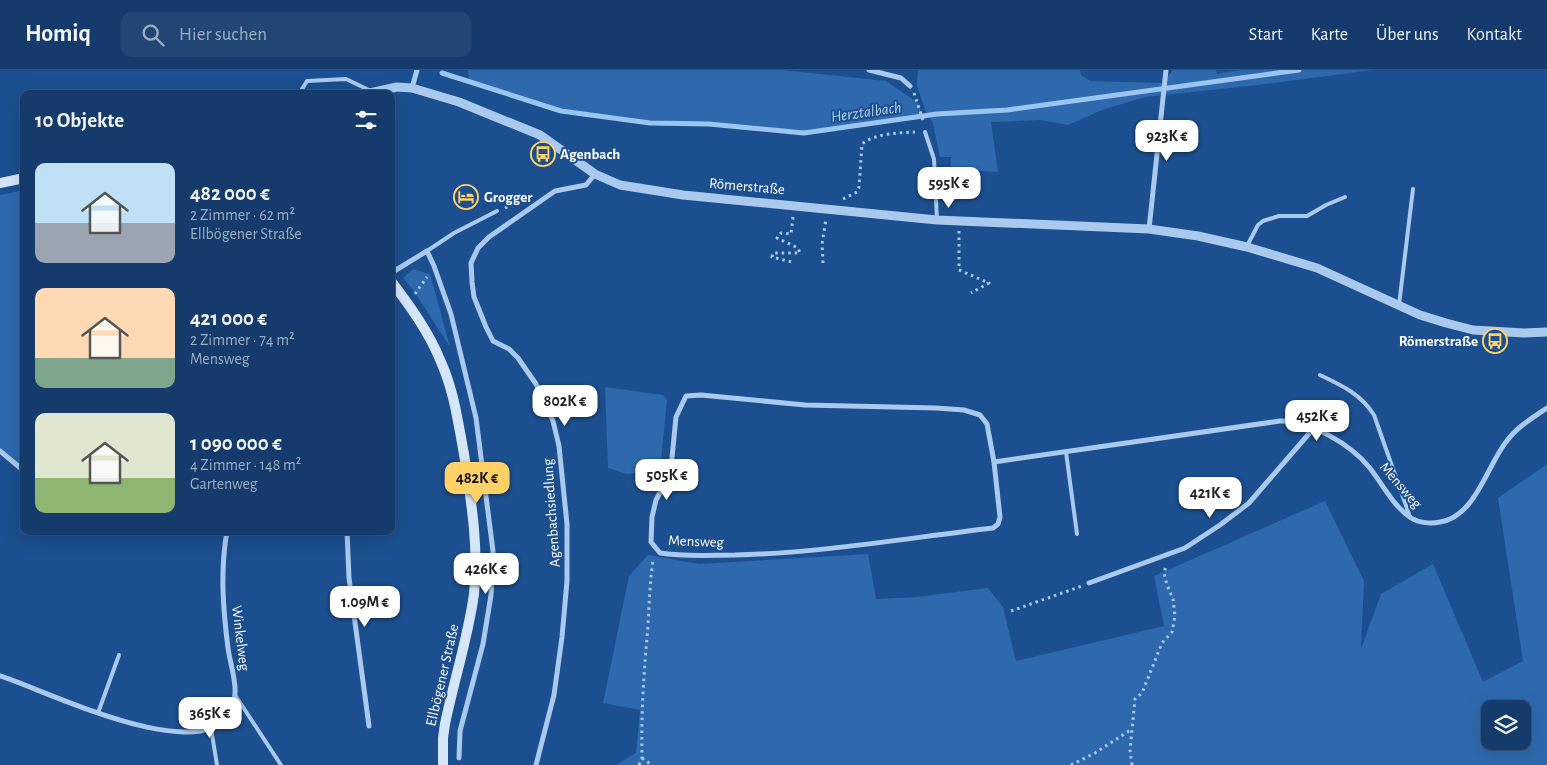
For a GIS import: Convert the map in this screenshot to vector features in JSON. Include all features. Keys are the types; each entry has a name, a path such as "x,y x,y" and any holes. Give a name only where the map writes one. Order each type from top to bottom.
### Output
{"main road":[{"path":"0,183 20,179"},
{"name":"Ellbögener Straße","path":"395,287 429,336 447,376 456,407 474,526 476,565 474,592 468,630 445,724 443,765"}],"street":[{"path":"412,88 417,70"},
{"path":"869,70 891,72 902,78 910,86"},
{"path":"1149,229 1166,70"},
{"name":"Römerstraße","path":"383,90 397,87 412,88 459,102 540,135 595,174 620,185 676,194 937,220 1149,229 1198,236 1247,247 1317,268 1399,305 1446,323 1472,330 1524,333 1547,332"},
{"name":"Agenbachsiedlung","path":"536,765 554,695 567,581 567,524 559,446 553,421 536,384 518,358 509,349 493,340 486,327 474,298 471,263 478,248 488,237 555,191 586,185 595,174"},
{"path":"395,271 427,251 451,314 476,418 493,552 491,595 483,644 460,730 459,758"},
{"name":"Mensweg","path":"701,395 805,405 964,410 980,415 987,424 994,462 1000,517 998,524 993,528 848,548 762,554 679,556 660,552 651,542 652,517 656,500 667,479 672,458 676,417 686,396 701,395"},
{"name":"Mensweg","path":"994,462 1280,421 1294,422 1345,445 1359,456 1410,517 1419,521 1437,523 1449,520 1460,512 1473,498 1510,437 1547,408"},
{"path":"1089,583 1185,548 1220,525 1249,503 1313,429"},
{"path":"0,451 20,468"},
{"name":"Winkelweg","path":"226,535 223,556 222,590 235,695"},
{"path":"346,535 348,578 369,726"},
{"path":"0,676 98,713 157,730 190,732 211,728 222,722 226,717 235,695"}],"lane":[{"path":"301,90 307,81 346,79 364,90"},
{"path":"925,132 934,159 937,220"},
{"path":"1399,305 1413,189"},
{"path":"1247,247 1258,225 1263,221 1279,216 1307,216 1326,204 1345,197"},
{"path":"427,251 454,233 497,212"},
{"path":"1320,376 1348,389 1361,398 1374,415 1410,517"},
{"path":"1066,452 1077,534"},
{"path":"98,713 119,656"},
{"path":"235,695 281,765"},
{"path":"211,728 217,765"}],"path":[{"path":"823,263 822,244 828,210 838,201 857,192 862,144 888,134 925,132 918,103"},
{"path":"794,264 772,257 773,253 800,253 798,248 776,238 781,233 791,234 795,206"},
{"path":"959,221 960,270 989,282 971,293"},
{"path":"639,765 642,758 642,695 649,610 649,585 655,547"},
{"path":"1132,765 1130,750 1135,699 1142,693 1162,643 1172,632 1176,616 1173,599 1166,586 1164,573 1170,553"},
{"path":"1011,611 1089,583"},
{"path":"1071,765 1095,753 1132,729"},
{"path":"642,758 652,765"}],"shaded area":[{"path":"468,70 782,70 886,81 918,103 922,116 804,133 709,124 650,123 561,111 469,81"},
{"path":"918,70 1080,70 1081,75 1090,81 1162,83 1173,70 1216,70 1217,74 1241,70 1372,70 1267,84 1145,97 1102,110 1068,125 1040,120 991,122 998,172 951,169 951,157 940,157 933,123 925,110 917,86"},
{"path":"20,191 20,471 0,453 0,195"},
{"path":"413,269 430,274 450,347 414,291 403,278"},
{"path":"605,387 663,395 667,400 660,470 627,474 608,468"},
{"path":"1547,464 1547,765 616,765 636,753 640,710 603,703 629,576 648,555 699,564 868,554 876,599 917,597 988,588 1003,607 1016,661 1164,626 1154,576 1325,501 1364,581 1361,649 1381,594 1433,564 1483,682 1523,661 1498,498"}],"waterway":[{"name":"Herztalbach","path":"442,73 561,111 650,123 709,124 804,133 937,114 1007,110 1299,70"}],"place":[{"name":"Agenbach","path":"543,154"},
{"name":"Grogger","path":"466,197"},
{"name":"Römerstraße","path":"1495,341"}]}
